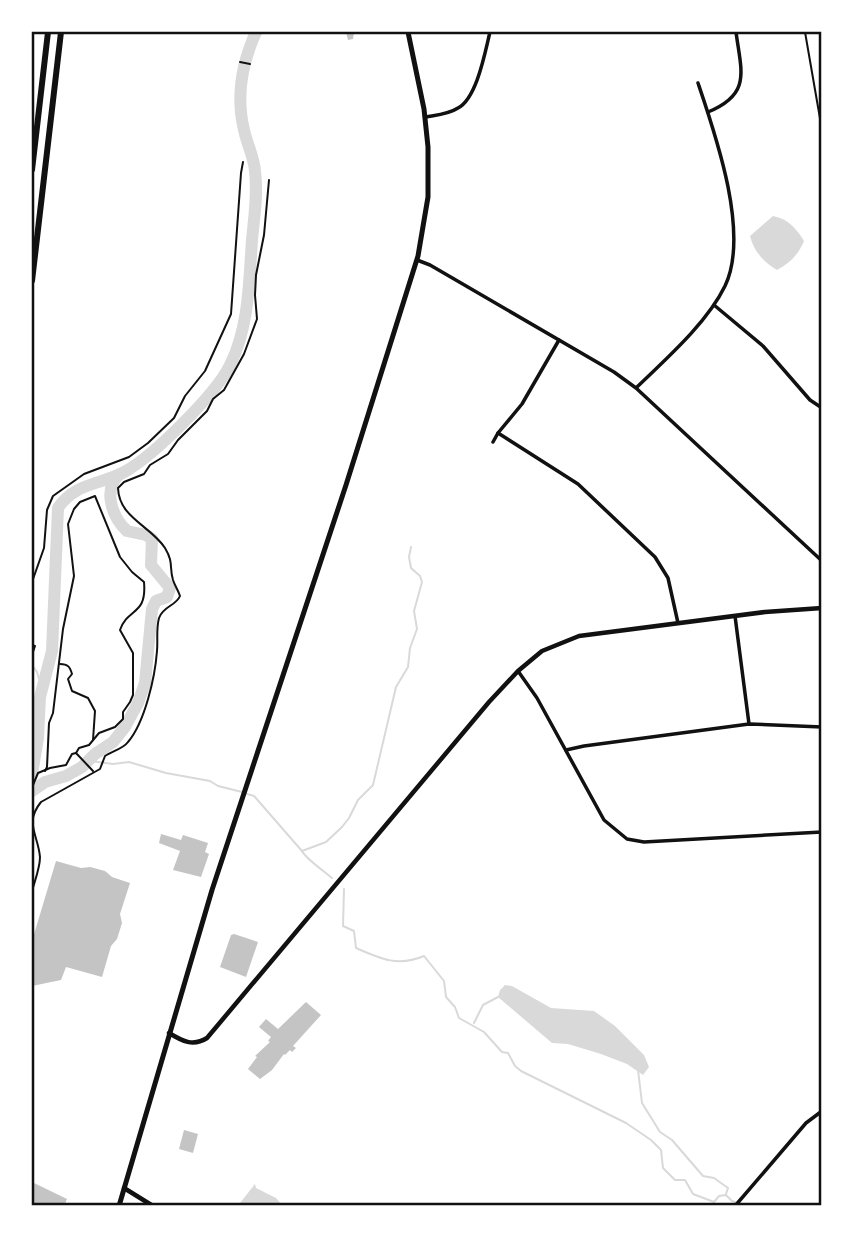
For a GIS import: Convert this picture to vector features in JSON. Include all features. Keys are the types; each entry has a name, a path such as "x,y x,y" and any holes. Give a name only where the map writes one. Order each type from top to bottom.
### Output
{"highway":[{"path":"32,170 48,32"},
{"path":"32,281 61,32"}],"main road":[{"path":"119,1206 212,890 346,485 417,260 428,192 426,117 408,32"}],"street":[{"path":"426,117 445,114 466,103 473,92 490,32"},
{"path":"708,112 721,107 733,97 740,85 736,32"},
{"path":"636,388 714,305 726,286 732,265 735,244 734,218 708,112 698,83"},
{"path":"417,260 614,372 636,388 821,561"},
{"path":"714,305 763,346 810,400 821,408"},
{"path":"493,442 522,404 559,340"},
{"path":"498,433 578,484 655,557 668,578 678,623"},
{"path":"169,1033 191,1044 207,1038 464,731 518,671 542,651 579,636 821,608"},
{"path":"735,616 749,724"},
{"path":"518,671 537,698 604,820 626,839 644,842 821,832"},
{"path":"566,750 749,724 821,727"},
{"path":"735,1206 806,1123 821,1111"},
{"path":"124,1188 153,1206"}],"path":[{"path":"805,32 821,130"},
{"path":"240,62 250,64"},
{"path":"32,582 44,548 47,510 53,496 84,474 129,457 148,443 174,418 185,396 205,371 231,314 243,162"},
{"path":"32,891 40,860 32,822 33,814 41,802 100,769 103,758 127,744 136,731 150,691 158,649 158,621 162,612 179,600 180,596 172,579 171,558 159,539 131,518 121,502 118,488 124,482 144,474 150,465 169,454 178,440 207,411 213,398 224,390 244,354 257,319 256,275 270,180"},
{"path":"33,785 38,773 45,771 66,765 77,750 93,741 99,733 115,727 130,702 133,653 120,630 123,623 139,609 145,593 144,582 120,557 95,496 80,502 68,524 74,576 63,629 54,713 48,723 45,771"},
{"path":"32,645 35,646 32,655"},
{"path":"59,663 70,669 72,674 68,678 72,691 88,698 95,711 93,741"},
{"path":"76,753 89,769 94,771"}],"shaded area":[{"path":"773,216 791,225 804,241 793,258 777,270 760,256 750,236"},
{"path":"505,985 512,986 551,1008 594,1011 615,1026 644,1055 649,1067 643,1075 627,1064 601,1054 568,1044 552,1043 498,997"},
{"path":"255,1184 256,1188 276,1198 282,1205 240,1203"}],"building":[{"path":"346,32 354,32 353,39 348,40"},
{"path":"161,834 181,840 183,835 208,843 205,852 209,854 201,877 173,870 180,851 159,843"},
{"path":"56,861 105,871 112,877 130,883 120,914 122,923 117,939 111,946 102,977 66,967 61,980 32,986 32,941"},
{"path":"231,935 258,942 246,977 220,967"},
{"path":"306,1002 321,1015 293,1046 296,1048 284,1054 272,1070 260,1079 248,1069 257,1057 255,1056 270,1042 268,1041 271,1037 259,1027 266,1019 278,1029"},
{"path":"184,1130 198,1134 193,1153 179,1149"},
{"path":"32,1182 67,1199 64,1206 32,1206"}],"waterway":[{"path":"32,774 38,738 40,697 52,651 58,508 72,493 126,471 168,438 223,377 241,336 249,288 256,188 254,166 242,118 241,93 244,68 256,32"},
{"path":"32,791 45,782 66,776 82,767 113,742 125,727 145,683 152,609 156,601 167,597 170,588 151,565 152,539 127,531 113,511 111,487 120,474"},
{"path":"247,794 254,796 302,851 326,842 342,827 358,800 373,785 396,687 408,667 410,648 417,629 414,611 422,582 420,576 411,568 411,547"},
{"path":"32,665 42,689"},
{"path":"90,761 113,764 129,762 166,773 210,781 218,786 242,792"},
{"path":"302,851 332,878"},
{"path":"344,889 343,926 354,931 356,948 398,961 424,956 444,981 446,997 455,1007 459,1018 484,1032 502,1052 508,1053 521,1071 626,1123 651,1140 661,1150 663,1168 675,1180 685,1180 693,1194 714,1202 719,1196 726,1195 732,1201 748,1206"},
{"path":"474,1023 483,1005 498,997"},
{"path":"638,1070 642,1103 660,1132 672,1140 703,1176 714,1178 728,1188 726,1194"}]}
